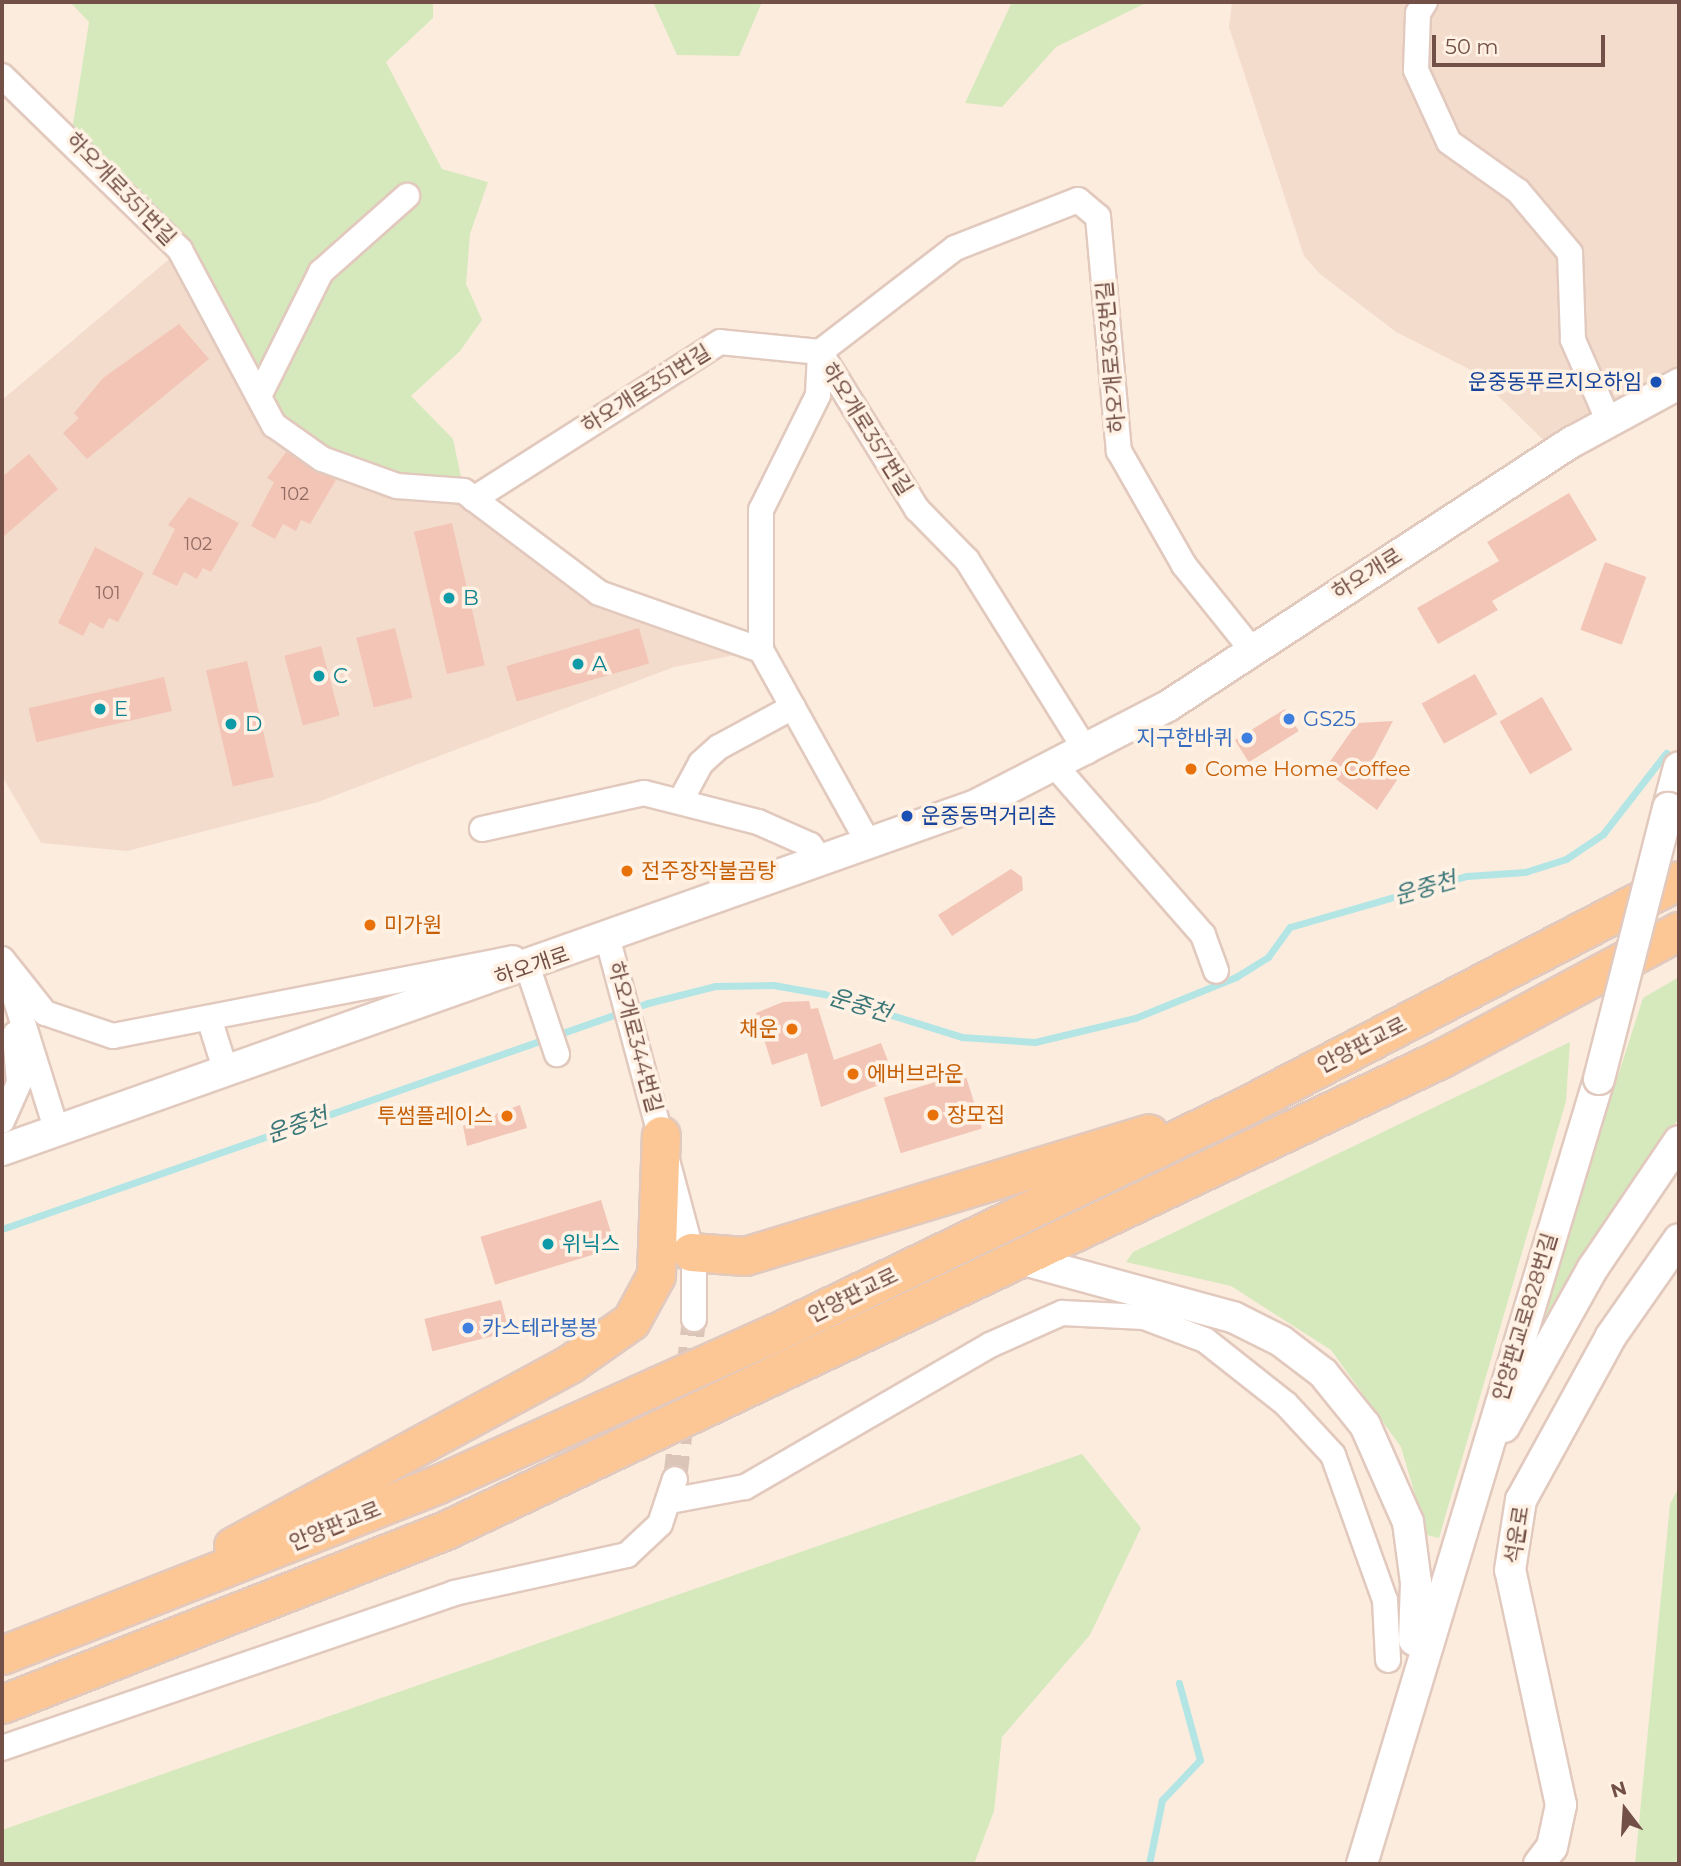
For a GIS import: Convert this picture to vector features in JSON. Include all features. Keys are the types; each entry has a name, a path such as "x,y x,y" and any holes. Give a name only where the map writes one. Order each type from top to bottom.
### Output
{"main road":[{"name":"안양판교로","path":"2,1653 438,1484 768,1336 1245,1106 1679,880"},
{"name":"안양판교로","path":"2,1704 448,1530 1024,1260 1442,1058 1679,931"},
{"path":"691,1252 745,1256 1245,1106"},
{"path":"2,1653 247,1539 608,1341 631,1321 656,1275 661,1135"}],"street":[{"path":"1425,2 1418,13 1416,70 1449,142 1518,191 1570,253 1573,340 1608,422"},
{"name":"하오개로351번길","path":"2,76 71,137 180,250 274,425 322,458 397,486 464,491 600,593 761,650"},
{"path":"258,396 321,272 407,196"},
{"name":"하오개로357번길","path":"1078,200 955,248 820,352 917,509 967,560 1087,752"},
{"name":"하오개로363번길","path":"1078,200 1098,217 1119,451 1184,565 1252,650"},
{"name":"하오개로351번길","path":"474,499 720,342 820,352"},
{"path":"820,352 818,395 761,510 761,650 869,844"},
{"name":"하오개로","path":"2,1150 608,940 823,862 1057,768 1252,650 1608,422 1679,384"},
{"path":"681,800 710,755 793,707"},
{"name":"안양판교로828번길","path":"1362,1864 1475,1479 1599,1079 1679,767"},
{"path":"1057,768 1203,935 1216,971"},
{"path":"482,829 644,793 681,800 795,838 823,862"},
{"path":"2,960 45,1013 113,1036 608,940"},
{"name":"하오개로344번길","path":"608,940 691,1252 694,1319"},
{"path":"2,960 19,1083 2,1121"},
{"path":"2,960 57,1132"},
{"path":"528,968 557,1054"},
{"path":"209,1018 226,1072"},
{"path":"1475,1479 1593,1268 1679,1141"},
{"name":"석운로","path":"1539,1864 1552,1847 1561,1805 1510,1570 1521,1500 1611,1336 1679,1239"},
{"path":"1024,1260 1234,1317 1281,1340 1323,1373 1365,1425 1408,1522 1416,1583 1415,1679"},
{"path":"2,1748 454,1593 627,1555 660,1524 673,1490 745,1487 990,1345 1062,1313 1144,1317 1205,1340 1286,1404 1334,1455 1385,1600 1388,1660"}],"shaded area":[{"path":"1232,2 1679,2 1679,385 1556,452 1471,370 1396,332 1320,274 1304,256 1229,27"},
{"path":"180,250 464,491 600,593 761,650 674,667 318,802 127,851 41,843 2,776 2,400"}],"green space":[{"path":"70,2 433,2 433,18 386,62 442,169 488,182 470,234 466,284 482,320 460,351 411,396 453,439 464,491 397,486 274,425 180,250 71,137 89,22"},
{"path":"653,2 762,2 739,56 677,55"},
{"path":"1012,2 1148,2 1056,47 1002,107 965,103"},
{"path":"1679,977 1679,1118 1627,1192 1543,1337 1535,1334 1643,998"},
{"path":"1570,1042 1566,1101 1439,1538 1427,1535 1401,1447 1331,1350 1231,1286 1126,1262 1133,1252"},
{"path":"1082,1454 1141,1528 1090,1635 1002,1737 994,1811 974,1864 2,1864 2,1830"},
{"path":"1679,1487 1679,1864 1635,1864 1670,1504"}],"building":[{"path":"179,324 209,359 87,459 63,433 79,418 74,413 103,378"},
{"path":"286,452 336,480 310,524 301,520 296,531 283,524 275,539 251,526 274,482 267,478"},
{"path":"29,454 58,489 2,538 2,477"},
{"path":"1569,493 1597,540 1492,601 1498,610 1438,644 1417,608 1499,561 1487,542"},
{"path":"189,497 239,523 211,572 203,568 197,579 184,572 177,586 152,574 175,529 168,525"},
{"name":"B","path":"452,523 485,665 447,674 414,532"},
{"path":"95,547 144,573 118,622 109,618 103,629 90,622 83,636 58,623"},
{"path":"1605,562 1646,577 1622,645 1580,630"},
{"path":"395,628 412,698 374,708 356,638"},
{"name":"A","path":"639,628 649,664 517,702 506,666"},
{"path":"321,646 340,716 303,725 284,656"},
{"name":"D","path":"247,661 274,777 233,786 206,670"},
{"path":"1475,674 1497,714 1444,744 1422,704"},
{"name":"E","path":"164,677 172,711 36,742 29,708"},
{"path":"1542,697 1572,750 1530,774 1500,722"},
{"path":"1285,709 1299,731 1249,762 1235,740"},
{"path":"1393,721 1371,763 1397,780 1377,810 1324,770 1357,723"},
{"path":"1011,869 1022,877 1023,890 952,936 938,915"},
{"path":"809,1001 811,1009 818,1008 834,1060 881,1043 895,1079 821,1107 807,1053 772,1065 756,1013 783,1002"},
{"name":"장모집","path":"965,1073 982,1128 901,1153 884,1098"},
{"name":"투썸플레이스","path":"520,1105 527,1128 467,1146 463,1126"},
{"name":"위닉스","path":"601,1200 616,1248 495,1285 481,1237"},
{"name":"카스테라봉봉","path":"501,1300 509,1332 432,1351 424,1319"}],"waterway":[{"name":"운중천","path":"2,1229 648,1003 715,986 773,985 824,994 962,1037 1035,1042 1135,1018 1236,977 1268,957 1290,927 1467,876 1525,872 1566,859 1603,834 1666,753"},
{"path":"1149,1864 1162,1800 1200,1760 1179,1683"}],"tunnel":[{"path":"675,1479 694,1319"}],"place":[{"name":"운중동푸르지오하임","path":"1656,382"},
{"name":"B","path":"449,598"},
{"name":"A","path":"578,664"},
{"name":"C","path":"319,676"},
{"name":"E","path":"100,709"},
{"name":"GS25","path":"1289,719"},
{"name":"D","path":"231,724"},
{"name":"지구한바퀴","path":"1247,738"},
{"name":"Come Home Coffee","path":"1191,769"},
{"name":"운중동먹거리촌","path":"907,816"},
{"name":"전주장작불곰탕","path":"627,871"},
{"name":"미가원","path":"370,925"},
{"name":"채운","path":"792,1029"},
{"name":"에버브라운","path":"853,1074"},
{"name":"장모집","path":"933,1115"},
{"name":"투썸플레이스","path":"507,1116"},
{"name":"위닉스","path":"548,1244"},
{"name":"카스테라봉봉","path":"468,1328"}]}
